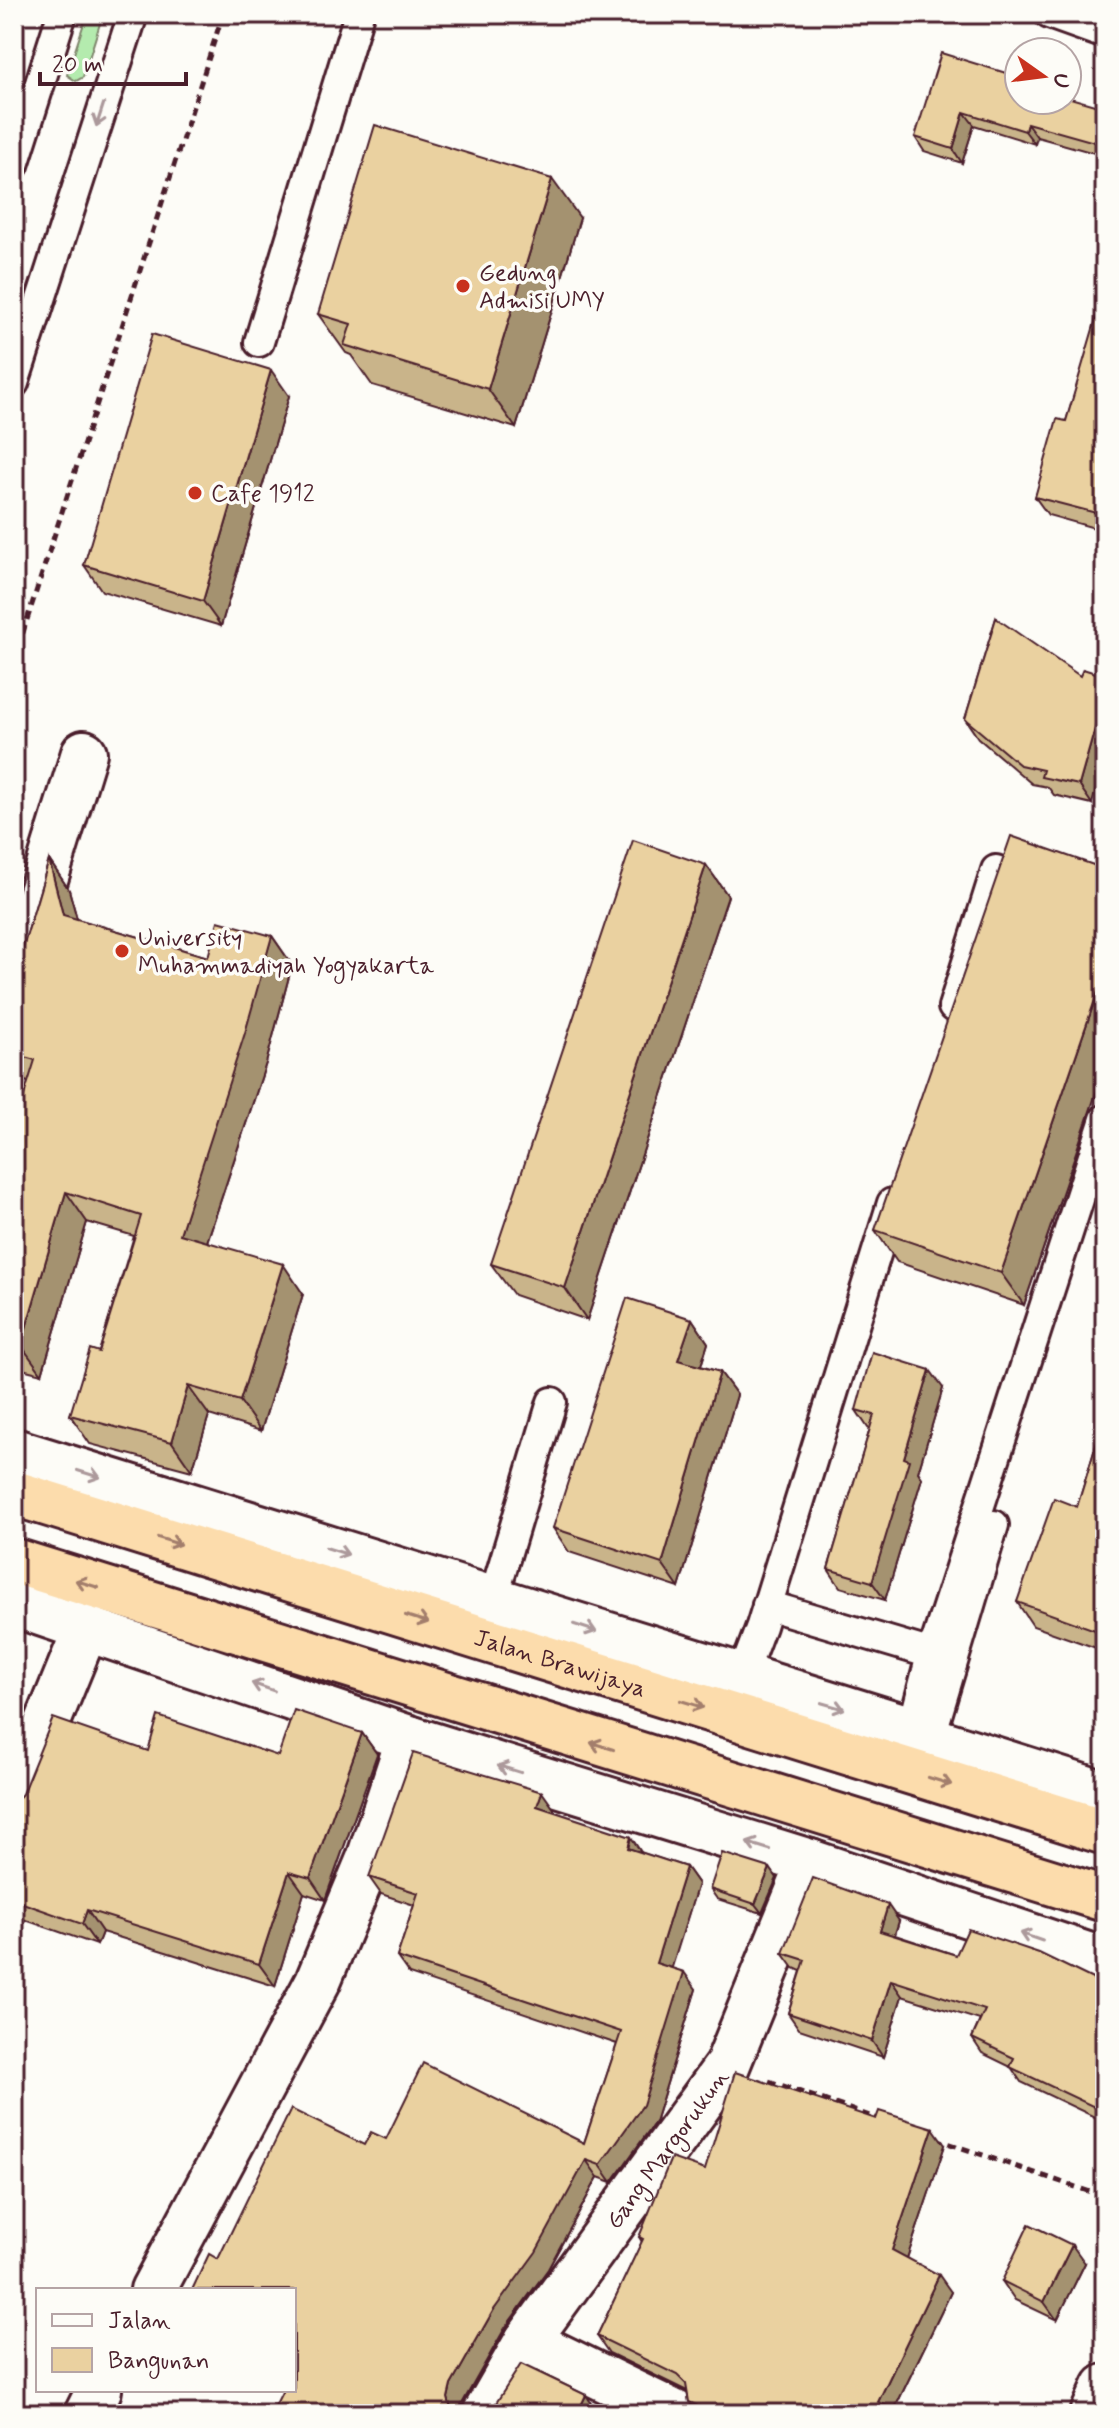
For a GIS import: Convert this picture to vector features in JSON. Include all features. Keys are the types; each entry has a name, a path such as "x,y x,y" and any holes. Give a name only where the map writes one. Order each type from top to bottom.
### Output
{"highway":[{"name":"Jalan Brawijaya","path":"14,1493 1105,1832"},
{"path":"14,1561 1105,1899"}],"street":[{"path":"14,980 84,753"},
{"path":"14,1451 493,1599 1105,1794"},
{"path":"14,1604 87,1626 409,1738 810,1862 1105,1961"},
{"path":"14,1805 87,1626"},
{"path":"154,2288 318,1981 369,1859 409,1738"},
{"name":"Gang Margorukun","path":"485,2414 527,2341 727,2066 810,1862"},
{"path":"527,2341 677,2414"},
{"path":"1093,2414 1105,2387"},
{"path":"87,2414 98,2392"}],"lane":[{"path":"14,165 62,14"},
{"path":"14,383 133,14"},
{"path":"259,342 359,14"},
{"path":"1049,14 1105,34"},
{"path":"943,1038 996,870"},
{"path":"921,1734 932,1654 1105,1119"},
{"path":"741,1679 901,1175"},
{"path":"493,1599 552,1402"},
{"path":"921,1734 999,1506"},
{"path":"767,1605 932,1654"}],"path":[{"path":"14,660 223,14"},
{"path":"727,2066 893,2124"},
{"path":"923,2134 1105,2197"}],"green space":[{"path":"87,14 103,14 83,77 76,81 67,75"}],"building":[{"path":"941,53 1003,72 1003,116 1083,116 1083,102 1105,108 1105,145 1027,123 1025,131 964,112 953,149 915,137"},
{"name":"Gedung Admisi UMY","path":"375,125 552,179 488,389 344,345 351,324 318,314"},
{"path":"1103,295 1105,497 1100,514 1035,497 1057,419 1066,421"},
{"name":"Cafe 1912","path":"152,334 271,370 203,601 84,565"},
{"path":"996,618 1080,676 1083,669 1105,676 1105,693 1079,785 1041,777 1043,770 1020,765 965,719"},
{"path":"1011,836 1105,869 1105,971 1001,1273 875,1230"},
{"path":"633,840 706,865 565,1288 491,1264"},
{"path":"49,860 63,915 208,957 218,921 272,936 245,1033 180,1234 283,1264 240,1401 188,1386 172,1442 70,1415 90,1349 99,1352 141,1216 66,1192 21,1345 14,1343 14,1128 35,1060 14,1054 14,978"},
{"path":"627,1298 692,1319 678,1360 720,1372 662,1564 553,1528"},
{"path":"872,1352 930,1370 904,1458 909,1460 872,1582 828,1569 874,1415 856,1410"},
{"path":"1105,1416 1105,1602 1095,1630 1017,1602 1054,1498 1077,1507"},
{"path":"294,1710 362,1733 310,1878 289,1872 259,1964 87,1910 82,1924 14,1900 14,1803 22,1794 53,1718 148,1751 158,1716 278,1756"},
{"path":"413,1753 542,1792 537,1806 631,1837 628,1848 686,1867 656,1963 684,1972 643,2105 600,2165 586,2160 536,2252 493,2311 451,2385 448,2398 456,2414 271,2414 282,2392 296,2392 296,2288 193,2288 209,2254 218,2259 291,2109 364,2145 371,2132 386,2139 423,2063 584,2143 621,2032 397,1957 418,1893 369,1877"},
{"path":"722,1853 770,1868 755,1904 710,1889"},
{"path":"813,1878 888,1905 880,1931 956,1955 968,1929 1039,1953 1105,1985 1105,2112 1010,2067 1014,2058 972,2038 985,2010 891,1980 872,2041 788,2013 805,1960 783,1953"},
{"path":"735,2072 876,2119 879,2111 933,2128 892,2250 939,2275 878,2402 887,2406 883,2414 728,2414 711,2406 709,2411 689,2402 686,2384 677,2375 597,2336 643,2239 639,2237 671,2158 705,2170"},
{"path":"1029,2224 1072,2245 1044,2302 1002,2281"},
{"path":"521,2364 586,2395 577,2414 489,2414"}],"place":[{"name":"Gedung Admisi UMY","path":"463,286"},
{"name":"Cafe 1912","path":"195,493"},
{"name":"University Muhammadiyah Yogyakarta","path":"122,951"}]}
